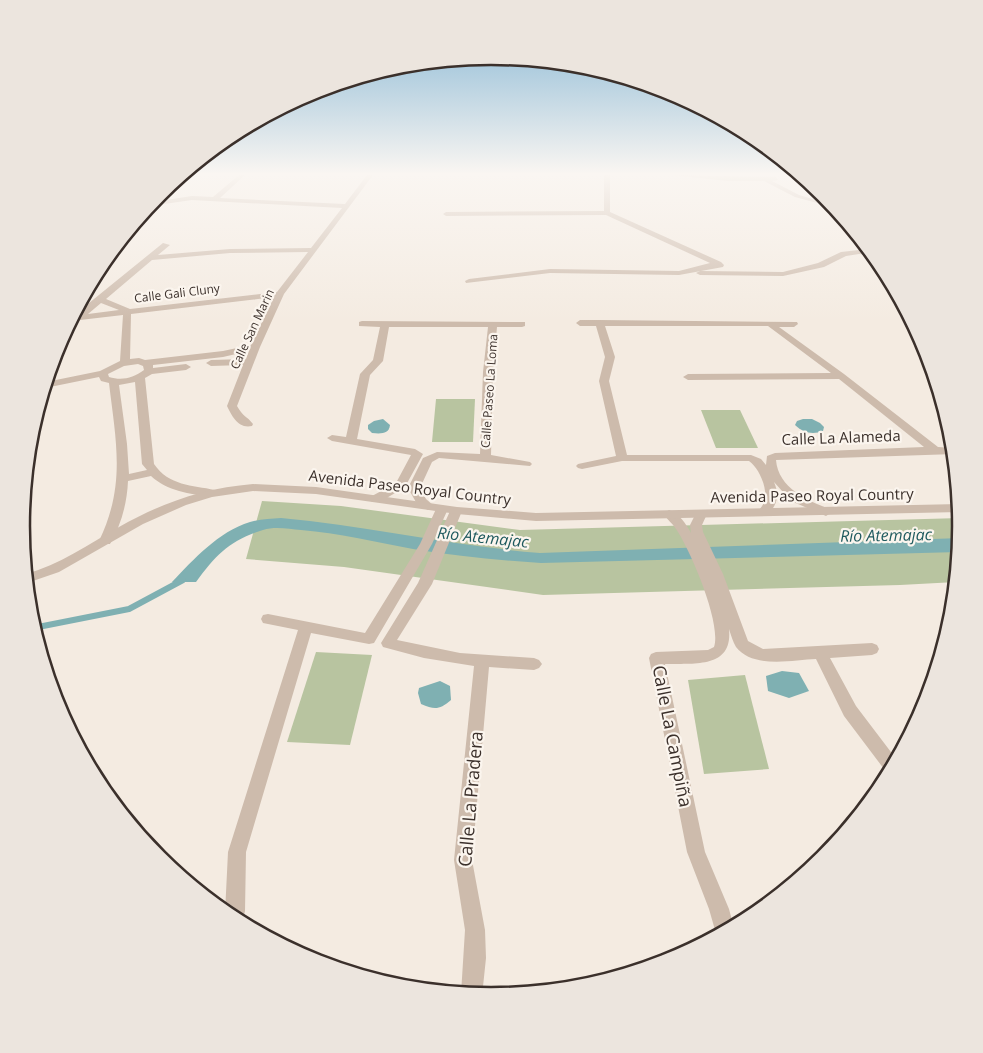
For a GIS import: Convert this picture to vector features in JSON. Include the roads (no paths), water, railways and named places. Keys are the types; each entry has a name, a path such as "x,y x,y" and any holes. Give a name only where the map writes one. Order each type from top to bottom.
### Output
{"street":[{"name":"Calle San Marin","path":"248,424 239,419 232,406 249,362 280,294 333,224"},
{"path":"633,224 739,273"},
{"path":"83,312 166,244"},
{"path":"149,258 230,251 314,250"},
{"path":"469,281 550,270 783,274 821,265 844,254 863,252"},
{"path":"678,273 718,264"},
{"name":"Calle Gali Cluny","path":"80,317 280,294"},
{"path":"99,299 127,311 125,362"},
{"path":"580,323 794,324"},
{"path":"600,323 610,357 604,381 622,458"},
{"name":"Calle Paseo La Loma","path":"362,324 522,324"},
{"path":"351,440 365,374 378,362 385,324"},
{"name":"Calle Paseo La Loma","path":"484,458 488,372 493,324"},
{"name":"Calle La Alameda","path":"770,324 935,450"},
{"path":"104,373 104,379 114,383 128,382 144,371 223,358 255,348"},
{"path":"223,358 249,362"},
{"path":"52,383 104,373 111,366 125,362 144,371"},
{"path":"144,371 148,464 153,472 170,484 211,493"},
{"path":"688,378 840,376"},
{"path":"104,541 115,524 120,508 124,479 114,383"},
{"path":"332,438 415,452 417,454 401,485 376,499"},
{"name":"Calle La Alameda","path":"826,512 798,500 781,486 771,465 771,458 775,456 946,451"},
{"name":"Calle Paseo La Loma","path":"428,506 422,501 414,488 427,460 437,455 484,458 526,464"},
{"path":"582,466 622,458 751,458 761,466 772,491 771,503 763,513"},
{"path":"124,479 153,472"},
{"name":"Avenida Paseo Royal Country","path":"33,577 56,569 161,511 211,493 239,489 283,488 349,494 456,511 536,517 953,511"},
{"path":"442,509 443,523 425,584 388,643 482,662 534,664"},
{"path":"268,619 369,639 397,596 426,544 443,523 456,511"},
{"name":"Calle La Campiña","path":"669,514 690,532 742,644 751,650 764,655 872,649"},
{"path":"690,532 701,514"},
{"name":"Calle La Campiña","path":"711,575 724,632 725,642 720,651 709,656 656,658 696,852 719,909 723,925"},
{"path":"235,910 236,899 233,869 237,852 306,626"},
{"path":"820,653 850,711 888,762"},
{"name":"Calle La Pradera","path":"473,987 476,936 464,876 463,860 482,662"}],"water":[{"path":"383,419 390,425 386,432 372,433 368,429 368,425 374,421"},
{"path":"812,419 820,423 824,427 823,431 812,433 801,430 795,425 797,421"},
{"path":"281,518 475,546 540,553 953,538 952,552 541,563 445,554 329,533 272,528 251,534 233,544 217,556 196,582 172,582 207,547 227,532 261,520"},
{"path":"782,671 799,673 809,691 789,698 768,691 766,676"},
{"path":"440,681 450,686 451,700 437,708 421,704 418,693 419,688"}],"waterway":[{"name":"Río Atemajac","path":"41,626 129,609 183,580"}]}
